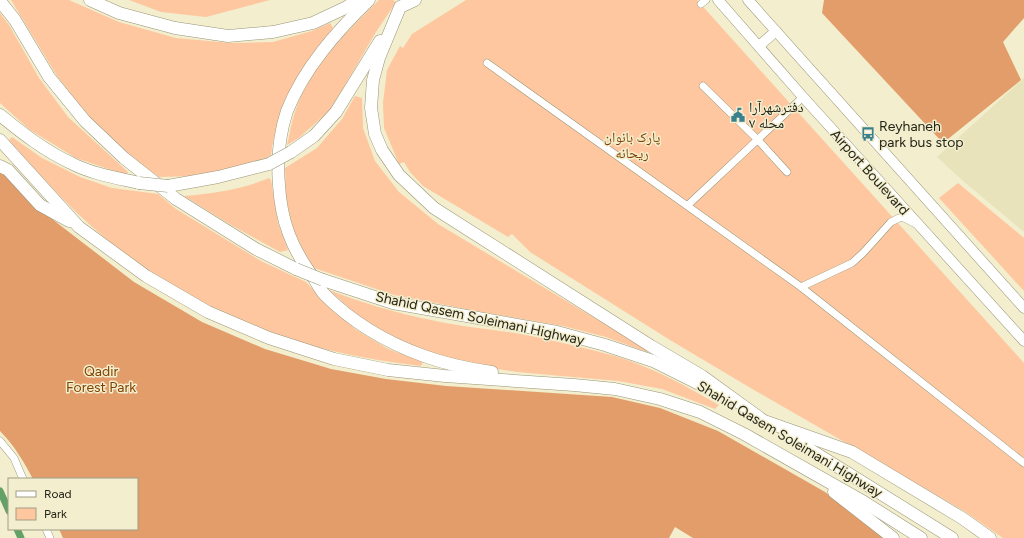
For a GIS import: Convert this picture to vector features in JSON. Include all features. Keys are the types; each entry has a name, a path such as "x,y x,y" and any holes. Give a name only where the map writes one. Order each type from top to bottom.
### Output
{"highway":[{"path":"90,0 119,13 175,28 228,36 273,32 313,23 345,8 358,0"},
{"path":"273,32 325,12 347,0"},
{"path":"369,0 335,36 314,62 287,111 281,137 278,166 280,202 287,230 300,260 324,294 357,322 392,342 425,357 470,369 574,385"},
{"path":"0,114 28,138 72,164 106,176 139,183 168,186 218,177 269,164 291,152 314,136 336,112 404,4 415,0"},
{"name":"Shahid Qasem Soleimani Highway","path":"0,1 15,20 49,77 85,121 124,158 176,199 256,249 296,269 323,280 393,303 557,332 605,345 653,361 703,386 764,421 952,538"},
{"path":"404,4 379,58 373,80 371,108 375,134 382,150 399,175 434,208 651,346 702,376 764,421 852,452 962,518 990,538"},
{"path":"0,140 79,227"},
{"path":"0,166 8,170 40,205 79,227 146,276 208,312 276,341 334,359 388,370 445,376 574,385"},
{"name":"Shahid Qasem Soleimani Highway","path":"574,385 615,390 660,399 700,412 744,434 801,466 864,502 922,538"},
{"path":"801,466 893,538"}],"main road":[{"name":"Airport Boulevard","path":"718,0 803,97 1024,341"},
{"name":"Airport Boulevard","path":"748,0 1024,308"},
{"path":"759,46 776,31"}],"street":[{"path":"487,63 802,287 1024,463"},
{"path":"703,86 758,140 787,172"},
{"path":"688,206 803,97"},
{"path":"802,287 852,263 891,222 899,218 904,218 918,225"},
{"path":"0,441 14,458 23,478"}],"shaded area":[{"path":"1024,78 1024,232 937,157"}],"green space":[{"path":"11,0 69,0 119,22 176,38 230,43 273,42 312,31 330,23 333,28 321,42 292,87 279,120 271,155 261,161 227,171 197,176 159,177 128,154 90,118 57,76"},
{"path":"129,0 270,0 206,17 161,12"},
{"path":"379,0 393,0 396,2 376,32 331,109 300,137 287,145 295,112 302,95 319,65 354,25"},
{"name":"پارک بانوان ریحانه","path":"466,0 697,0 1024,363 1024,538 1003,538 964,511 670,340 530,252 512,234 508,237 423,186 410,172 404,162 399,164 384,128 383,103 387,70 400,46 403,48 412,34"},
{"path":"824,0 1024,0 1024,18 1003,42 1021,80 943,143 822,13"},
{"path":"0,13 9,25 39,78 68,117 128,172 126,175 76,158 30,130 0,103"},
{"path":"355,96 362,98 363,128 375,161 399,192 438,224 648,350 647,352 606,337 563,326 394,295 311,267 292,226 286,197 285,168 317,148 342,119"},
{"path":"12,137 42,158 80,177 112,188 158,194 176,209 261,261 306,282 322,300 355,329 388,349 423,362 421,366 345,354 289,340 259,329 196,299 154,274 95,229 68,204 34,168 9,140"},
{"name":"Qadir Forest Park","path":"0,172 4,172 39,209 134,282 202,322 265,349 331,369 386,379 446,386 612,397 660,408 718,431 825,492 887,538 693,538 675,527 669,538 63,538 59,530 138,530 138,478 32,478 10,442 0,431"},
{"path":"269,178 271,180 278,223 288,250 280,252 231,225 184,196 227,190"},
{"path":"958,183 1024,238 1024,291 939,198"},
{"path":"329,290 379,307 418,317 452,324 527,335 565,343 629,360 681,384 719,405 715,409 662,389 618,381 517,372 473,365 429,353 395,339 363,321"}],"waterway":[{"path":"0,491 8,509"},
{"path":"17,530 21,538"}],"place":[{"name":"دفترشهرآرا محله ۷","path":"738,115"},
{"name":"Reyhaneh park bus stop","path":"868,134"}]}
